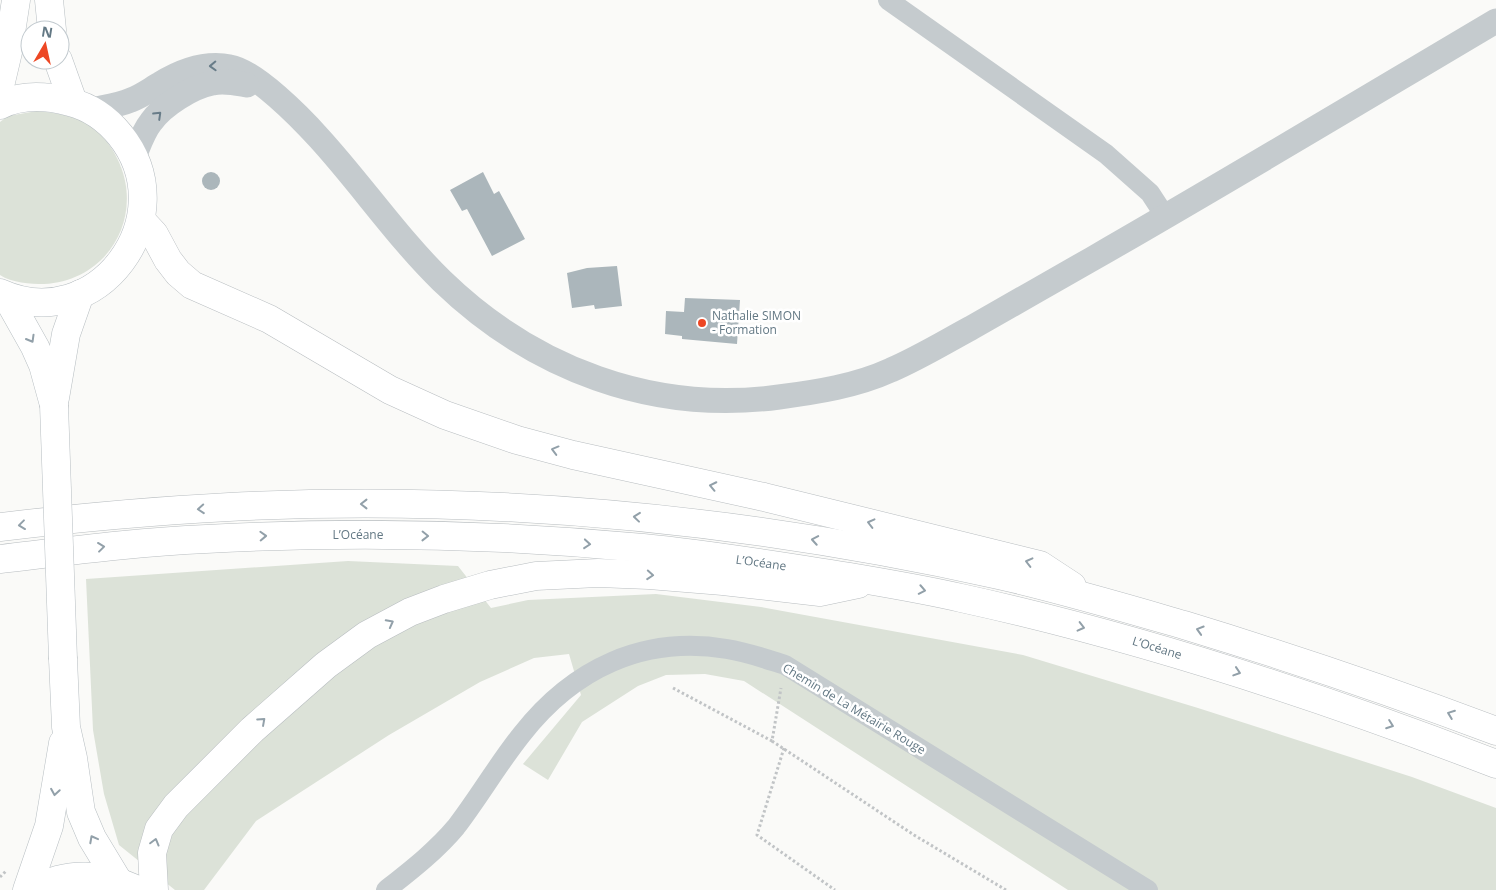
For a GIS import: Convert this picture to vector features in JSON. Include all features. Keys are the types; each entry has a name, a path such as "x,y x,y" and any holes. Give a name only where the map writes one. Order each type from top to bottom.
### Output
{"main road":[{"path":"0,86 8,52 16,0"},
{"path":"49,0 51,20"},
{"path":"63,70 83,106"},
{"path":"0,105 21,98 56,98 83,106 115,128 126,142 134,157 142,181 143,207 135,239 126,257 113,272 97,285 80,294 62,300 44,302 25,301 4,295"},
{"path":"141,220 154,234 168,260 178,273 192,285 270,319 390,390 445,415 517,440 573,455 764,497 1040,565 1086,596"},
{"path":"80,294 66,334 54,405 66,727 81,812 92,838 128,885"},
{"path":"4,295 35,347 43,366 54,405"},
{"path":"0,527 99,516 230,507 382,504 570,511 690,523 791,536 884,551 1086,596 1280,654 1496,731"},
{"name":"L’Océane","path":"0,559 119,545 295,535 460,536 555,541 645,548 733,559 874,581 959,597 1024,612 1150,646 1293,690 1496,764"},
{"path":"154,890 152,854 159,829 176,806 252,730 326,665 367,635 410,612 490,585 536,576 598,572 723,581 820,592 874,581"},
{"path":"26,890 49,826 66,727"},
{"path":"34,890 46,883 70,877 94,876 128,885"}],"street":[{"path":"888,0 1106,154 1150,193 1165,216"},
{"path":"83,106 132,100 180,72 194,68 210,65 237,68 251,76 304,121 438,278 473,310 514,339 567,367 601,380 643,392 714,401 776,397 840,387 889,372 1165,216 1496,21"},
{"path":"134,157 152,121 160,112 192,91 213,83 226,82 271,92"},
{"name":"Chemin de La Métairie Rouge","path":"386,890 421,862 455,827 522,733 574,683 596,668 620,658 677,646 727,648 785,665 1148,890"}],"path":[{"path":"772,740 785,665"},
{"path":"673,688 772,740 914,835 1006,890"},
{"path":"784,748 757,835 836,890"}],"shaded area":[{"path":"37,111 71,117 85,122 99,133 117,158 125,180 127,202 124,223 115,242 103,258 86,271 67,280 44,284 16,281 0,275 0,122 8,116"},
{"path":"348,561 458,566 491,608 528,600 656,594 761,607 1023,655 1198,708 1412,777 1496,808 1496,890 1068,890 744,681 705,674 666,675 638,686 582,722 548,780 523,764 581,695 569,654 534,658 480,682 389,735 256,821 204,890 175,890 119,845 104,794 93,730 86,579"}],"building":[{"path":"211,172 217,175 220,181 217,187 211,190 205,187 202,181 205,175"},
{"path":"483,172 494,194 499,191 525,239 492,256 467,209 462,211 450,190"},
{"path":"617,266 622,306 595,309 594,305 572,308 567,273 587,268"},
{"name":"Nathalie SIMON - Formation","path":"685,298 740,300 737,344 682,339 682,336 665,334 666,311 684,312"}],"place":[{"name":"Nathalie SIMON - Formation","path":"702,323"}]}
